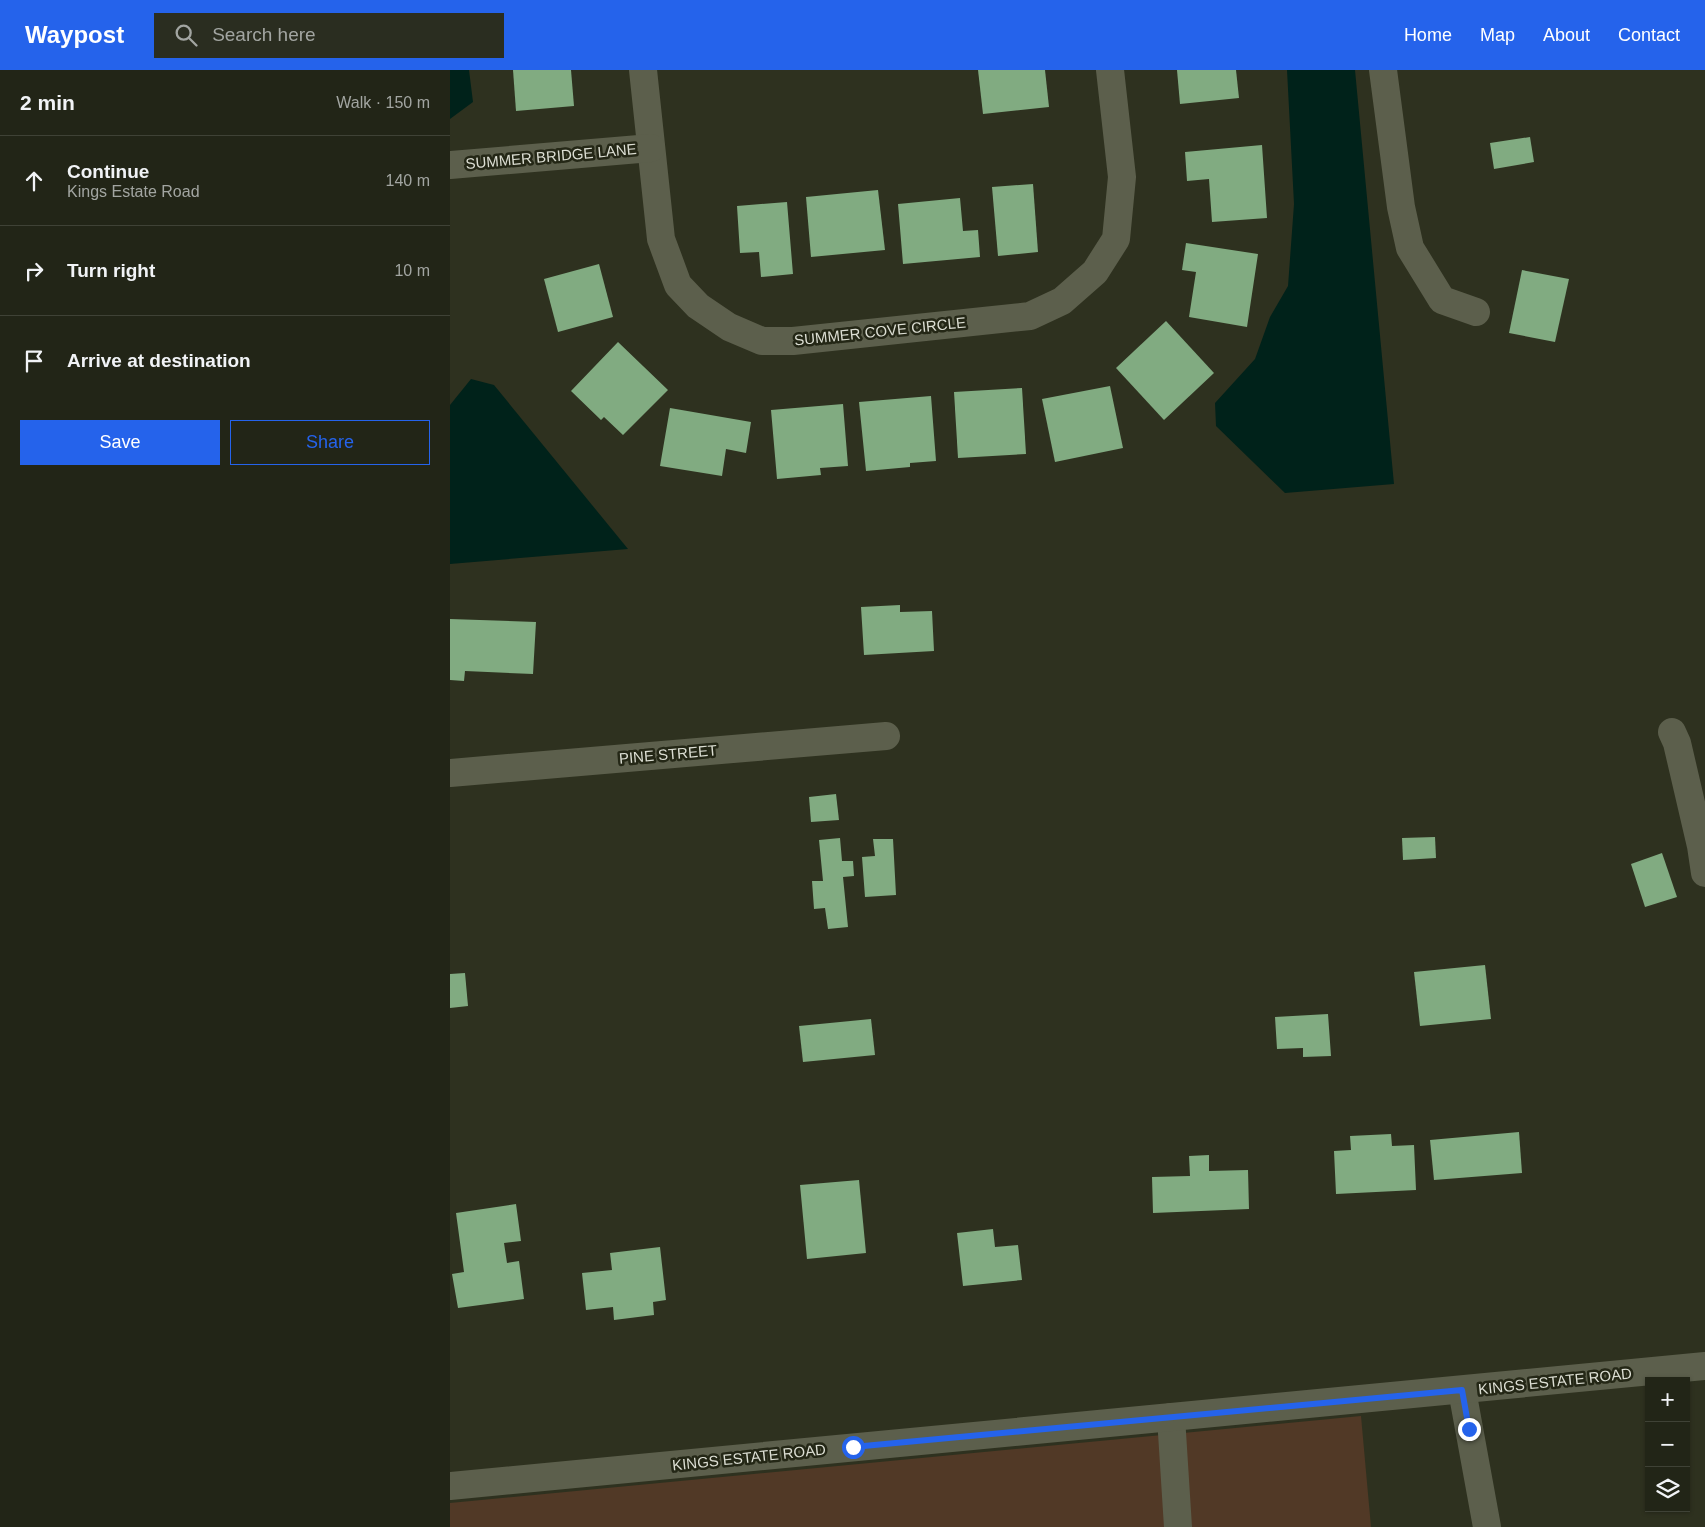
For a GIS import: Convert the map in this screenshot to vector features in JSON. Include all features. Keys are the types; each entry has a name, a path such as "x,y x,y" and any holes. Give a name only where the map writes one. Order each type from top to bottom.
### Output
{"street":[{"name":"SUMMER COVE CIRCLE","path":"644,70 660,239 678,285 698,306 729,327 762,341 793,341 1030,316 1069,296 1095,272 1116,239 1122,177 1110,70"},
{"path":"1383,70 1401,207 1410,248 1442,300 1476,312"},
{"name":"SUMMER BRIDGE LANE","path":"450,165 651,148"},
{"path":"1672,732 1680,752 1701,846 1705,873"},
{"name":"PINE STREET","path":"450,773 886,736"},
{"name":"KINGS ESTATE ROAD","path":"450,1486 1705,1366"},
{"path":"1462,1390 1487,1527"},
{"path":"1171,1417 1178,1527"}],"shaded area":[{"path":"1361,1416 1371,1527 450,1527 450,1503"}],"water":[{"path":"450,70 469,70 473,102 450,119"},
{"path":"1287,70 1355,70 1394,484 1285,493 1216,426 1215,403 1255,359 1270,317 1288,286 1294,204"},
{"path":"471,379 494,385 628,549 450,564 450,405"}],"building":[{"path":"513,70 571,70 574,106 516,111"},
{"path":"978,70 1045,70 1049,107 983,114"},
{"path":"1177,70 1236,70 1239,98 1180,104"},
{"path":"1530,137 1534,162 1494,169 1490,143"},
{"path":"1262,145 1267,218 1212,222 1209,179 1187,181 1185,152"},
{"path":"1033,184 1038,252 998,256 992,187"},
{"path":"878,190 885,250 811,257 806,197"},
{"path":"960,198 963,231 978,230 980,257 903,264 898,204"},
{"path":"787,202 793,274 761,277 759,252 740,253 737,206"},
{"path":"1186,243 1258,254 1247,327 1189,317 1196,272 1182,270"},
{"path":"599,264 613,317 558,332 544,279"},
{"path":"1522,270 1569,279 1555,342 1509,333"},
{"path":"1166,321 1214,373 1164,420 1116,368"},
{"path":"618,342 668,390 623,435 604,417 601,420 571,391"},
{"path":"1110,386 1123,448 1055,462 1042,399"},
{"path":"1022,388 1026,454 958,458 954,392"},
{"path":"931,396 936,461 910,463 910,467 866,471 859,402"},
{"path":"843,404 848,466 820,468 821,475 777,479 771,410"},
{"path":"670,408 751,422 746,453 726,449 722,476 660,466"},
{"path":"900,605 900,612 932,611 934,651 864,655 861,607"},
{"path":"450,619 536,622 533,674 465,671 464,681 450,680"},
{"path":"836,794 839,820 811,822 809,797"},
{"path":"1435,837 1436,858 1403,860 1402,838"},
{"path":"840,838 842,861 853,861 854,876 843,877 848,927 828,929 825,908 814,909 812,881 823,881 819,840"},
{"path":"873,839 893,839 896,895 865,897 862,857 875,856"},
{"path":"1662,853 1677,897 1645,907 1631,864"},
{"path":"1485,965 1491,1019 1420,1026 1414,972"},
{"path":"465,973 468,1006 450,1008 450,974"},
{"path":"1328,1014 1331,1056 1303,1057 1303,1048 1277,1049 1275,1017"},
{"path":"871,1019 875,1055 803,1062 799,1026"},
{"path":"1519,1132 1522,1173 1434,1180 1430,1140"},
{"path":"1391,1134 1392,1146 1414,1145 1416,1190 1336,1194 1334,1151 1351,1150 1350,1136"},
{"path":"1209,1155 1209,1171 1248,1170 1249,1209 1153,1213 1152,1177 1190,1176 1189,1156"},
{"path":"859,1180 866,1253 807,1259 800,1185"},
{"path":"516,1204 521,1241 504,1243 507,1263 519,1261 524,1299 458,1308 452,1274 464,1272 456,1213"},
{"path":"993,1229 995,1247 1018,1245 1022,1280 963,1286 957,1233"},
{"path":"660,1247 666,1300 653,1302 654,1315 614,1320 613,1307 586,1310 582,1273 612,1270 610,1253"}],"route":[{"path":"853,1447 1462,1390 1469,1429"}]}
